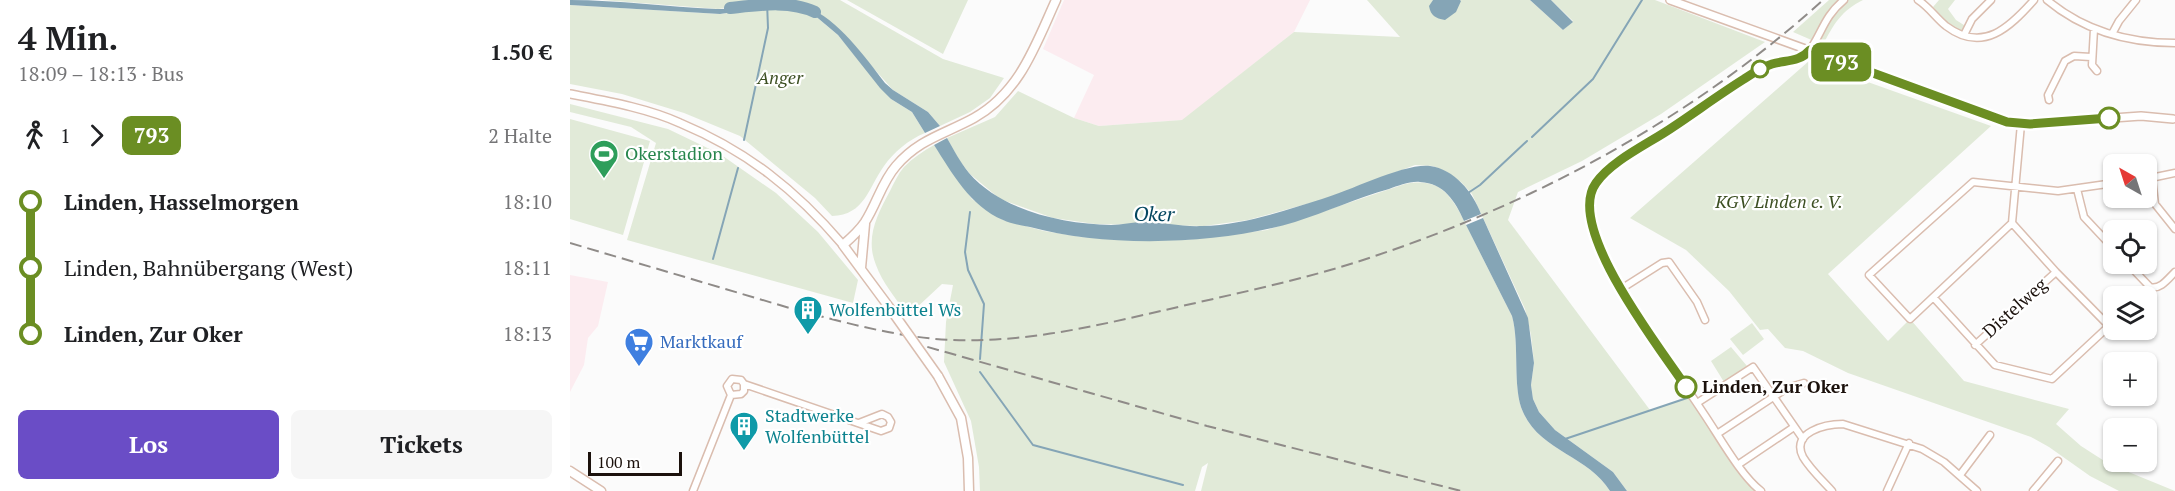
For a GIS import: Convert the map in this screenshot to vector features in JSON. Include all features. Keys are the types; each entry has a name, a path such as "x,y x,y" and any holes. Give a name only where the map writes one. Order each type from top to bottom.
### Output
{"main road":[{"path":"861,269 862,238 866,221 886,180 896,166 913,149 972,119 1001,98 1016,82 1056,0"},
{"path":"866,221 843,245 938,376 961,418 968,458 969,491"},
{"path":"570,471 601,491"}],"street":[{"path":"1671,0 1985,116 2020,124 2126,116 2174,120"},
{"path":"1761,491 1751,482 1621,289 1600,251 1591,220 1590,199 1596,183 1618,163 1752,74 1772,64 1800,58 1810,50 1823,23 1835,7 1844,0"},
{"path":"1918,0 1947,26 1964,35 1977,38 2002,31 2034,0"},
{"path":"1964,35 1972,19 1991,0"},
{"path":"2047,0 2069,16 2094,29 2133,40 2175,43"},
{"path":"2112,34 2136,0"},
{"path":"2094,29 2091,57 2092,65 2097,71"},
{"path":"2049,100 2048,95 2065,61 2074,56 2091,57"},
{"path":"570,94 614,103 679,122 744,154 805,203 843,245"},
{"path":"2020,124 2016,186 2012,223 1910,319 1869,275 1973,182 2016,186 2058,190 2103,185"},
{"path":"2157,177 2175,173"},
{"path":"2077,189 2084,217 2103,237"},
{"path":"2157,206 2175,229"},
{"path":"1934,298 1995,365 2052,379 2109,326 2055,272 2012,223"},
{"path":"1621,289 1662,263 1669,262 1697,302 1706,320"},
{"name":"Distelweg","path":"1975,345 2055,272"},
{"path":"2138,274 2150,287 2154,288 2175,272"},
{"path":"1697,403 1753,367 1803,439"},
{"path":"693,491 731,395 727,386 732,379 741,380 744,384 881,431 889,428 891,422 882,414 859,423"},
{"path":"1718,434 1787,388 1804,383"},
{"path":"731,395 744,392 744,384"},
{"path":"1832,491 1804,458 1801,448 1803,439 1809,433 1821,427 1843,424 1909,443 1934,455 1977,491"},
{"path":"1739,464 1794,427"},
{"path":"1960,475 1990,435"},
{"path":"1887,491 1909,443"},
{"path":"2033,491 2058,460"}],"shaded area":[{"path":"1064,0 1310,0 1294,32 1183,120 1099,126 1074,118 1094,75 1043,49"},
{"path":"570,275 608,282 598,326 588,338 584,365 570,392"}],"green space":[{"path":"602,0 840,0 943,59 1004,78 990,98 970,112 940,126 928,112 893,90 841,32 816,11 770,2 718,9"},
{"path":"847,0 968,0 943,54"},
{"path":"1367,0 1433,0 1430,6 1460,0 1530,0 1563,30 1573,21 1551,0 1655,0 1765,42 1661,114 1582,161 1518,192 1508,220 1650,410 1690,397 1757,491 1627,491 1613,472 1555,430 1539,412 1533,399 1531,385 1534,363 1525,309 1472,194 1447,172 1433,166 1415,165 1325,199 1248,220 1204,226 1095,224 1053,218 1000,199 970,174 947,138 995,117 1018,91 1074,118 1099,126 1182,120 1294,32 1400,37"},
{"path":"1829,0 1863,0 1849,8 1839,19 1823,45 1793,32"},
{"path":"1939,0 1955,0 1948,9 1956,20 1967,27 1964,35 1944,20 1933,7"},
{"name":"Anger","path":"570,5 720,14 768,7 801,8 813,14 838,35 891,99 912,112 925,133 907,143 892,156 859,206 852,211 832,216 815,198 740,136 684,113 622,94 570,84"},
{"name":"KGV Linden e. V.","path":"1809,61 1991,126 1828,274 1888,341 1910,319 1964,381 2069,409 2056,424 2081,446 2103,460 2103,472 2129,472 2175,491 2119,491 2090,476 2031,437 1848,373 1803,351 1785,348 1768,329 1760,330 1729,291 1686,250 1630,218"},
{"path":"570,104 668,129 720,154 776,193 818,232 858,280 853,303 627,240 656,143 631,127 570,112"},
{"name":"Okerstadion","path":"570,119 650,141 623,235 570,219"},
{"path":"934,145 972,199 1003,220 1044,231 1082,237 1123,240 1185,240 1267,230 1405,184 1423,183 1437,187 1449,196 1459,211 1512,316 1516,339 1518,391 1523,412 1541,436 1590,469 1610,491 1201,491 1208,463 1202,467 1195,491 980,491 979,467 971,421 944,362 946,322 953,285 942,284 913,311 905,312 882,277 873,255 874,227 896,179 907,164"},
{"path":"1752,323 1764,339 1743,355 1730,339"},
{"path":"1731,347 1747,366 1724,382 1711,361"}],"water":[{"path":"570,0 716,9 785,4 807,7 840,29 885,83 928,112 940,126 925,133 912,112 891,99 880,88 838,35 813,14 801,8 768,7 720,14 570,5"},
{"path":"1433,0 1461,1 1456,12 1445,20 1432,14 1429,6"},
{"path":"1530,0 1551,0 1573,22 1563,30"},
{"path":"947,138 969,173 998,197 1034,213 1073,222 1111,225 1150,222 1195,226 1233,223 1263,217 1322,199 1377,178 1419,166 1439,168 1455,177 1468,190 1481,214 1464,221 1448,194 1428,183 1416,182 1404,184 1295,222 1232,235 1198,239 1127,241 1060,234 1003,220 991,214 971,198 934,145"},
{"path":"1483,218 1528,318 1534,363 1531,385 1533,399 1539,412 1555,430 1613,472 1627,491 1610,491 1590,469 1541,436 1523,412 1518,391 1516,339 1512,316 1466,225"}],"waterway":[{"path":"1532,137 1593,79 1642,0"},
{"path":"744,140 768,28 767,2"},
{"name":"Oker","path":"730,8 785,5 815,12"},
{"path":"1468,193 1480,185 1527,141"},
{"path":"713,259 738,168"},
{"path":"970,212 965,252 968,270 984,304 980,359"},
{"path":"980,372 1033,445 1183,485"},
{"path":"1565,439 1690,397"}],"railway":[{"path":"812,314 917,337 952,340 1013,338 1073,330 1132,318 1282,283 1350,264 1433,235 1494,210 1611,152 1721,82 1823,0"},
{"path":"570,243 820,317"},
{"path":"910,342 1207,426 1461,491"}],"bus line":[{"name":"793","path":"1686,387 1610,272 1600,251 1591,220 1590,199 1596,183 1618,163 1739,82 1762,68 1800,58 1810,50 1985,116 2007,122 2030,124 2109,118"}],"place":[{"name":"Okerstadion","path":"604,180"},
{"name":"Wolfenbüttel Ws","path":"808,336"},
{"name":"Marktkauf","path":"639,368"},
{"name":"Linden, Zur Oker","path":"1686,387"},
{"name":"Stadtwerke Wolfenbüttel","path":"744,452"}]}
